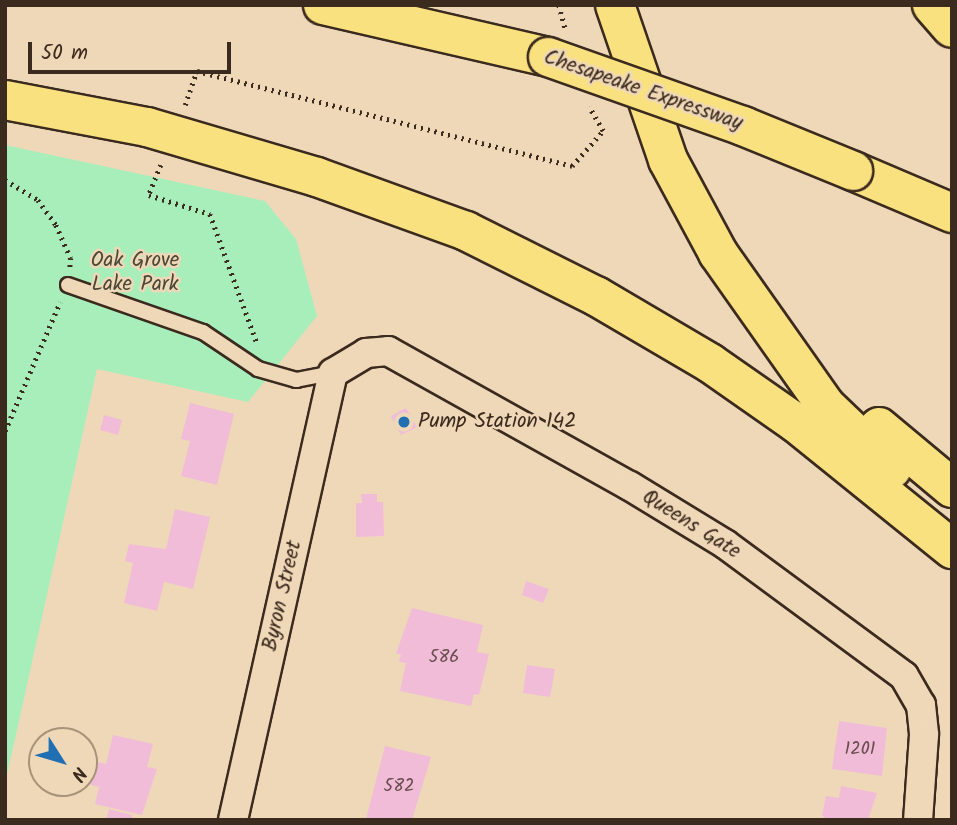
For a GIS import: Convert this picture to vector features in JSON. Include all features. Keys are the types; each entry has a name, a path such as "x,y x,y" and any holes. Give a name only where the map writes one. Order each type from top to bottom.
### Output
{"highway":[{"name":"Chesapeake Expressway","path":"323,5 557,45 743,126 952,212"},
{"path":"615,5 668,160 718,253 767,327 826,406 952,520"},
{"path":"932,5 952,28"},
{"path":"5,100 146,127 317,177 466,231 596,296 710,363 806,430 952,549"},
{"path":"891,186 952,230"},
{"path":"767,327 952,488"}],"street":[{"name":"Queens Gate","path":"333,373 366,353 388,351 642,493 835,621 905,676 921,705 927,814"},
{"name":"Byron Street","path":"233,820 333,373"}],"lane":[{"path":"68,285 203,332 258,369 296,380 333,373"}],"path":[{"path":"557,45 559,5"},
{"path":"186,105 197,71 572,166 603,131 585,94"},
{"path":"163,161 149,195 210,214 259,347"},
{"path":"5,180 38,200 56,225 71,258 68,285 5,431"}],"green space":[{"name":"Oak Grove Lake Park","path":"5,145 265,201 296,239 317,316 248,402 97,369 5,784"}],"building":[{"path":"190,403 234,414 217,485 181,476 190,441 181,439"},
{"name":"Pump Station 142","path":"406,408 417,427 401,435 391,416"},
{"path":"104,415 122,420 118,435 100,430"},
{"path":"361,494 377,494 377,502 383,502 384,536 356,537 356,503 362,503"},
{"path":"175,509 210,517 193,589 164,582 157,611 124,603 133,563 125,561 129,544 166,549"},
{"path":"526,581 549,589 543,603 522,595"},
{"path":"412,608 483,625 477,652 489,654 479,695 474,694 471,706 400,691 406,663 399,662 401,654 396,654"},
{"path":"527,665 555,669 550,697 523,693"},
{"path":"839,721 887,728 882,776 832,769"},
{"path":"113,735 153,744 147,767 157,769 142,815 95,804 99,787 98,762 106,764"},
{"path":"385,746 431,757 412,820 366,819"},
{"path":"841,786 877,793 868,820 826,820 822,815 826,796 839,798"},
{"path":"109,809 132,815 131,820 106,820"}],"place":[{"name":"Pump Station 142","path":"404,422"}]}
